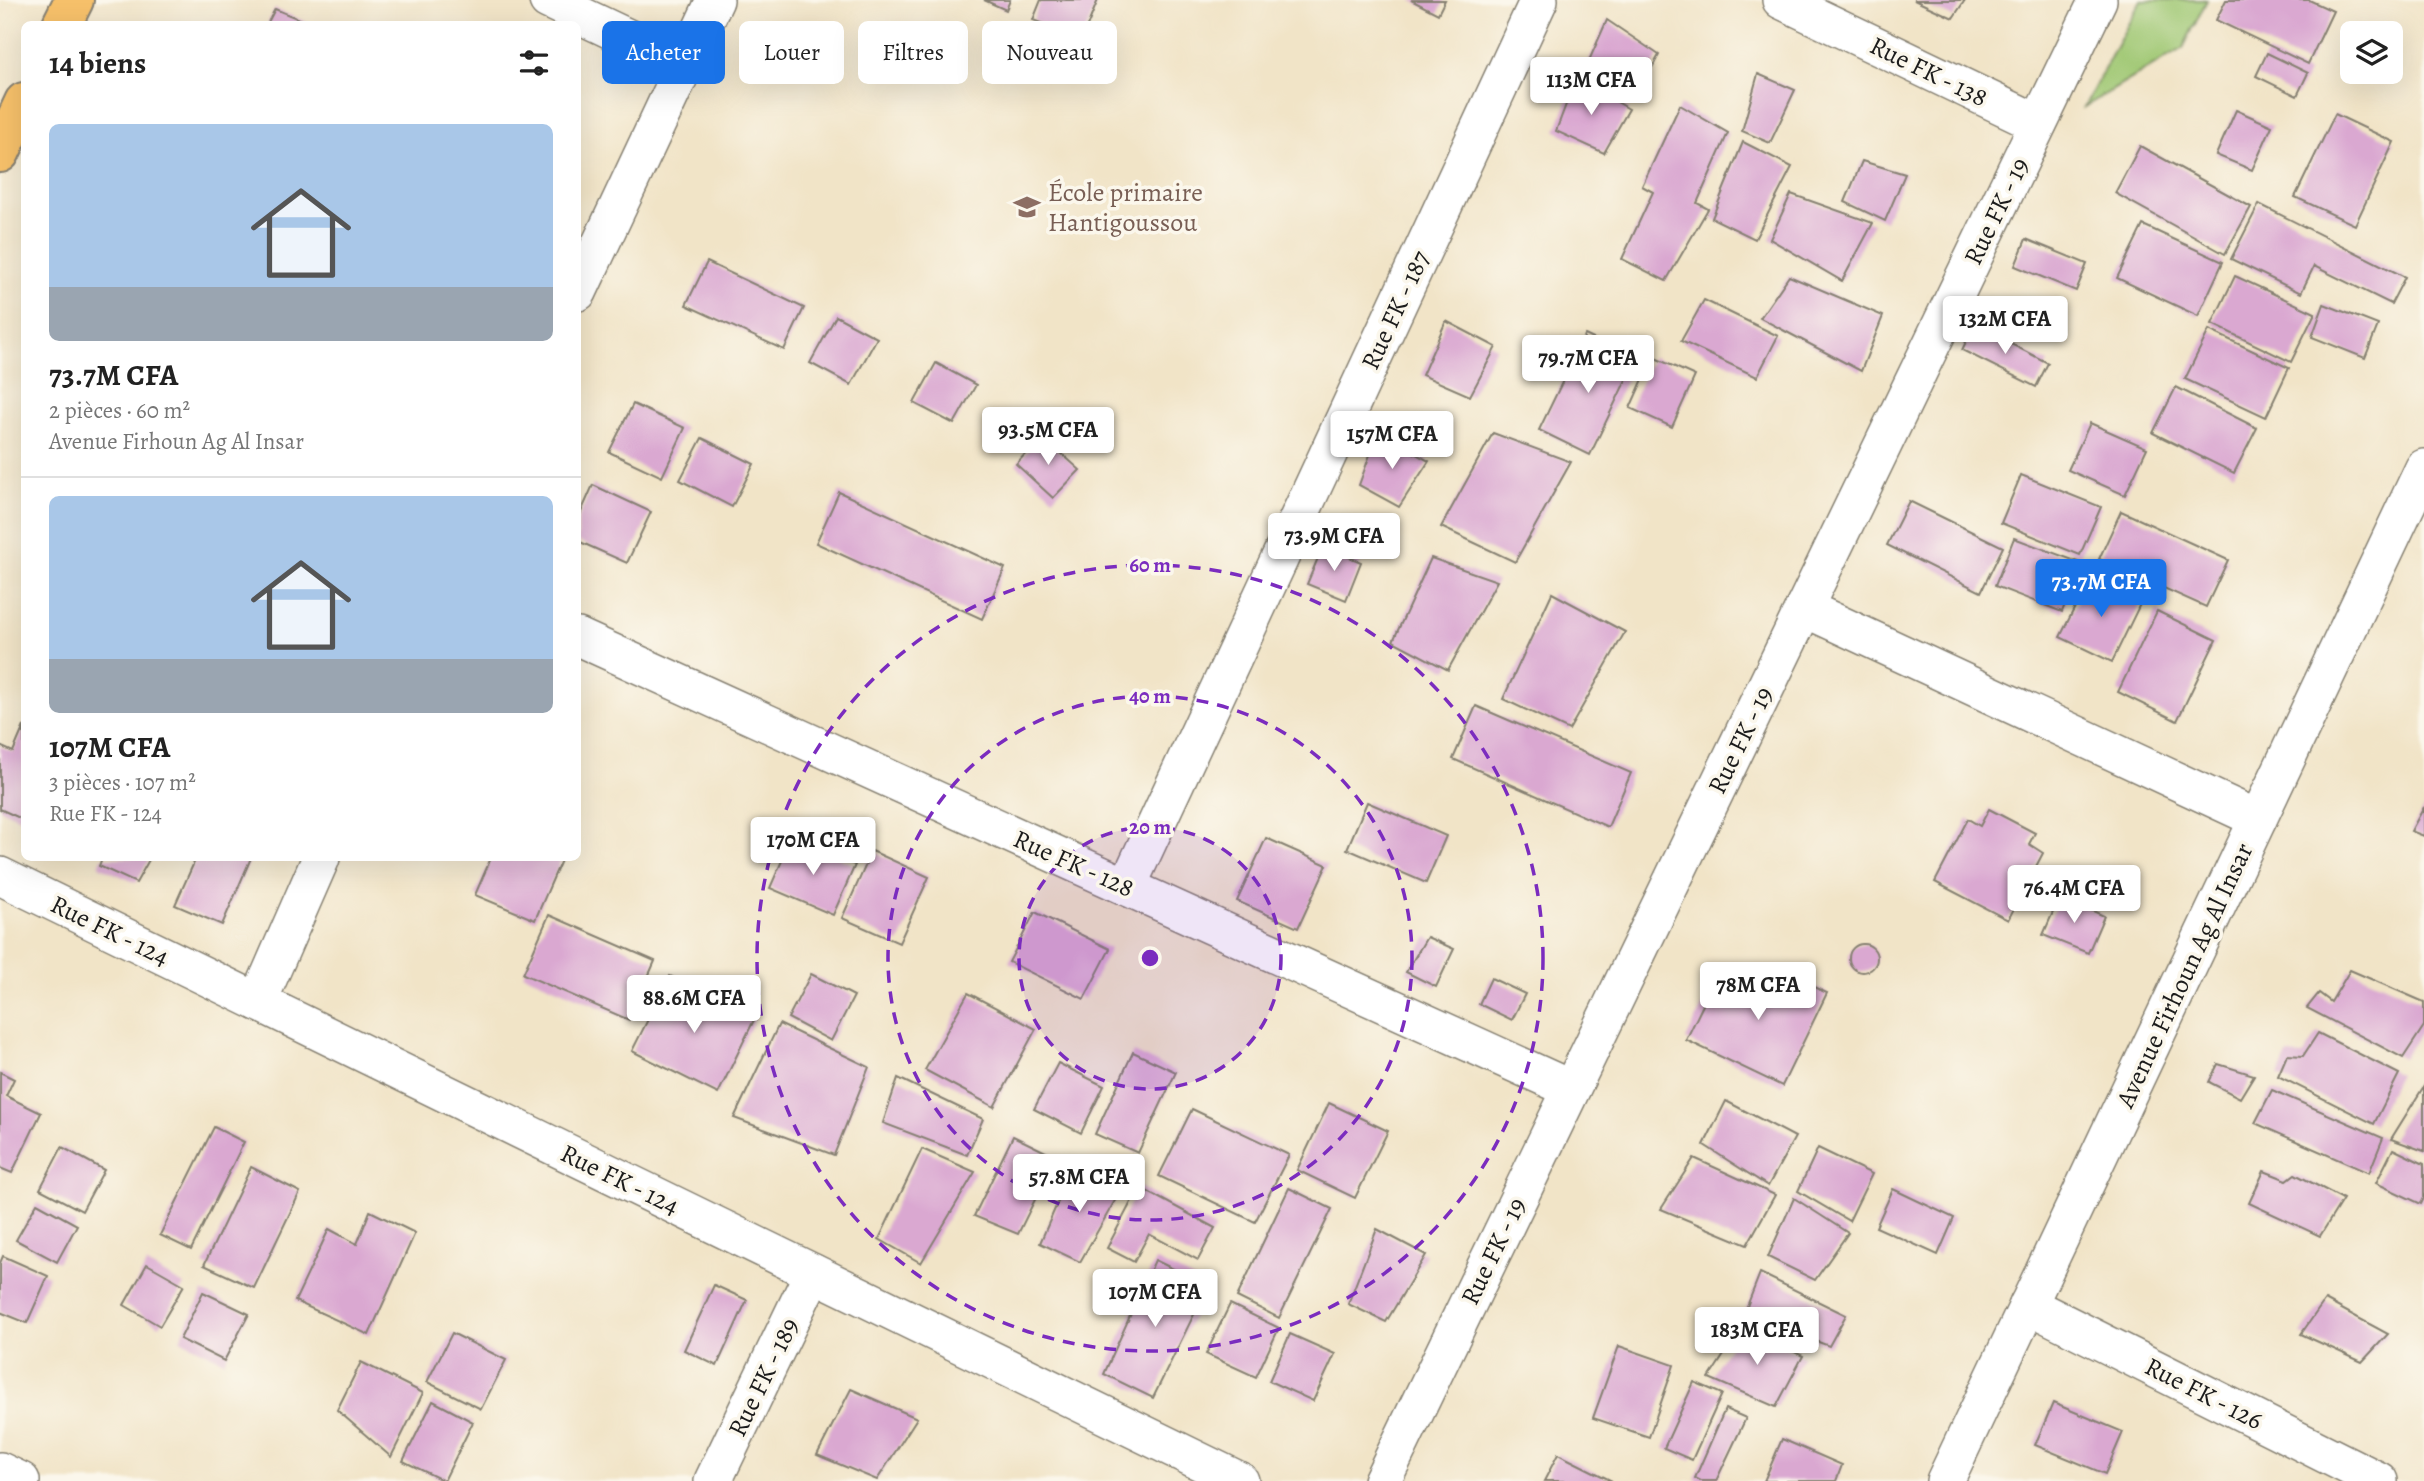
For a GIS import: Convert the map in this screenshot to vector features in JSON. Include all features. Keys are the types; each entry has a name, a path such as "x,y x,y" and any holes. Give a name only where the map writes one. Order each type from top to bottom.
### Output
{"main road":[{"path":"64,21 74,0"},
{"path":"0,153 21,108"}],"street":[{"path":"548,0 602,26"},
{"path":"705,21 715,0"},
{"name":"Rue FK - 187","path":"1127,887 1539,0"},
{"name":"Rue FK - 138","path":"1781,0 2038,123"},
{"name":"Rue FK - 19","path":"1382,1481 2098,0"},
{"path":"581,286 676,84"},
{"name":"Avenue Firhoun Ag Al Insar","path":"1945,1481 2424,468"},
{"path":"1804,608 2258,819"},
{"name":"Rue FK - 128","path":"581,639 1572,1089"},
{"path":"258,1002 320,861"},
{"name":"Rue FK - 124","path":"0,876 1240,1481"},
{"name":"Rue FK - 189","path":"713,1481 813,1273"},
{"name":"Rue FK - 126","path":"2028,1305 2379,1481"},
{"path":"0,1471 21,1481"}],"green space":[{"path":"2141,0 2207,0 2183,48 2084,107"}],"building":[{"path":"984,0 1010,0 1006,10"},
{"path":"1041,0 1098,0 1089,21 1033,20"},
{"path":"1411,0 1445,0 1438,14"},
{"path":"1914,0 1965,0 1953,18"},
{"path":"2226,0 2309,0 2333,11 2308,64 2216,20"},
{"path":"275,9 304,21 269,21"},
{"path":"1607,20 1659,55 1638,93 1587,65"},
{"path":"2267,53 2308,73 2297,96 2256,76"},
{"path":"1758,74 1795,90 1770,143 1742,131"},
{"path":"1576,78 1629,109 1604,153 1556,131"},
{"path":"1680,105 1728,133 1697,203 1708,209 1666,281 1622,259 1653,192 1642,186"},
{"path":"2236,110 2272,126 2252,170 2216,155"},
{"path":"2335,114 2394,142 2355,225 2295,197"},
{"path":"1743,142 1792,167 1755,239 1712,218"},
{"path":"2140,146 2251,207 2225,254 2115,193"},
{"path":"1862,161 1905,174 1885,221 1845,202"},
{"path":"1791,194 1873,223 1842,281 1770,239"},
{"path":"2259,204 2405,277 2391,304 2314,266 2301,293 2231,259"},
{"path":"2143,225 2223,262 2198,316 2117,278"},
{"path":"2026,239 2087,264 2076,291 2015,266"},
{"path":"707,262 804,308 784,350 686,305"},
{"path":"1789,276 1883,316 1861,371 1760,318"},
{"path":"2235,276 2315,313 2291,362 2212,324"},
{"path":"1704,300 1778,336 1757,377 1681,341"},
{"path":"2324,304 2378,325 2365,358 2312,337"},
{"path":"836,316 877,338 851,385 810,363"},
{"path":"1446,321 1496,347 1470,396 1422,375"},
{"path":"1974,325 2048,363 2036,387 1962,350"},
{"path":"2209,330 2289,368 2266,417 2185,379"},
{"path":"1585,335 1636,359 1590,455 1539,430"},
{"path":"1653,357 1695,376 1672,427 1630,408"},
{"path":"936,363 976,385 954,424 914,403"},
{"path":"2176,387 2257,428 2234,473 2153,433"},
{"path":"633,404 685,428 662,477 609,452"},
{"path":"2090,423 2147,448 2125,495 2068,470"},
{"path":"1378,433 1429,461 1399,507 1359,485"},
{"path":"1493,433 1571,462 1515,562 1441,527"},
{"path":"1042,436 1080,470 1053,498 1016,464"},
{"path":"702,438 754,464 732,507 680,480"},
{"path":"2021,475 2101,507 2080,555 2001,523"},
{"path":"593,485 651,512 627,563 581,542 581,512"},
{"path":"839,492 1005,568 982,619 816,543"},
{"path":"1909,501 2003,547 1981,592 1887,545"},
{"path":"2121,511 2228,560 2206,607 2099,559"},
{"path":"2014,538 2081,563 2062,612 1995,586"},
{"path":"1323,546 1361,562 1346,600 1307,584"},
{"path":"1431,558 1497,581 1448,670 1393,641"},
{"path":"2091,575 2142,600 2112,662 2060,637"},
{"path":"1552,593 1625,632 1569,730 1503,699"},
{"path":"2157,611 2216,640 2177,721 2118,692"},
{"path":"1476,706 1631,773 1608,827 1453,759"},
{"path":"21,733 21,819 0,809 0,746 13,752"},
{"path":"1367,802 1446,836 1426,883 1347,849"},
{"path":"2424,807 2424,836 2411,831"},
{"path":"1989,809 2035,833 2029,844 2043,853 2008,920 1935,882 1968,819 1980,826"},
{"path":"792,838 855,865 833,915 770,888"},
{"path":"1266,838 1327,865 1298,928 1237,901"},
{"path":"872,851 929,877 899,943 842,918"},
{"path":"101,861 148,861 136,883 99,866"},
{"path":"195,861 250,861 222,925 175,905"},
{"path":"490,861 561,861 535,920 475,895"},
{"path":"2060,896 2104,916 2088,953 2043,935"},
{"path":"1035,912 1110,949 1084,999 1009,962"},
{"path":"549,915 655,961 629,1020 523,974"},
{"path":"1427,937 1454,949 1436,987 1406,972"},
{"path":"1863,944 1873,948 1877,958 1873,968 1863,972 1853,968 1849,958 1853,948"},
{"path":"1748,968 1768,977 1772,968 1827,993 1782,1086 1686,1040 1716,978 1738,988"},
{"path":"2350,970 2424,1002 2424,1026 2403,1058 2307,1008 2319,993 2331,1002"},
{"path":"811,974 854,996 831,1041 788,1018"},
{"path":"670,976 755,1018 718,1094 632,1051"},
{"path":"1491,978 1525,994 1512,1020 1479,1004"},
{"path":"968,993 1036,1029 994,1107 925,1070"},
{"path":"779,1024 869,1067 834,1155 734,1118"},
{"path":"2318,1033 2399,1074 2374,1124 2278,1076 2287,1055 2303,1056"},
{"path":"1133,1052 1176,1072 1138,1153 1095,1134"},
{"path":"1058,1063 1104,1086 1081,1133 1034,1109"},
{"path":"2218,1064 2254,1075 2240,1098 2209,1082"},
{"path":"0,1072 14,1079 6,1096 41,1113 12,1173 0,1168"},
{"path":"898,1078 983,1119 967,1155 883,1123"},
{"path":"2424,1086 2424,1151 2391,1139"},
{"path":"2272,1090 2383,1138 2369,1173 2255,1123"},
{"path":"1726,1101 1795,1137 1768,1186 1704,1145"},
{"path":"1329,1103 1388,1131 1355,1198 1297,1170"},
{"path":"1192,1109 1289,1155 1255,1222 1159,1176"},
{"path":"214,1127 244,1142 191,1250 160,1235"},
{"path":"1013,1136 1056,1157 1018,1234 974,1216"},
{"path":"62,1147 104,1170 82,1211 40,1189"},
{"path":"1818,1148 1872,1174 1849,1221 1798,1191"},
{"path":"922,1149 975,1172 921,1263 879,1239"},
{"path":"2393,1149 2424,1164 2424,1198 2421,1204 2376,1183"},
{"path":"1694,1158 1775,1195 1747,1245 1661,1209"},
{"path":"1074,1165 1121,1190 1080,1262 1040,1243"},
{"path":"251,1167 300,1192 254,1288 204,1265"},
{"path":"2264,1171 2287,1180 2295,1174 2343,1199 2320,1236 2249,1203"},
{"path":"1139,1187 1215,1228 1198,1260 1149,1234 1134,1262 1107,1248"},
{"path":"1289,1188 1332,1209 1279,1318 1237,1297"},
{"path":"1893,1189 1954,1218 1938,1255 1876,1227"},
{"path":"1794,1198 1848,1233 1815,1280 1768,1257"},
{"path":"37,1203 77,1225 57,1262 16,1240"},
{"path":"370,1211 415,1233 369,1335 295,1301 329,1229 357,1244"},
{"path":"1377,1229 1426,1255 1386,1322 1348,1304"},
{"path":"3,1256 48,1276 27,1323 0,1312 0,1263"},
{"path":"1155,1260 1208,1286 1153,1398 1104,1374"},
{"path":"147,1264 184,1285 160,1326 124,1305"},
{"path":"1760,1273 1846,1315 1829,1346 1744,1314"},
{"path":"714,1285 747,1300 717,1366 684,1350"},
{"path":"203,1292 249,1314 224,1361 180,1339"},
{"path":"2325,1300 2388,1334 2362,1362 2301,1334"},
{"path":"1230,1304 1279,1328 1256,1377 1206,1354"},
{"path":"1742,1327 1803,1356 1776,1407 1709,1378"},
{"path":"452,1333 506,1360 481,1409 427,1382"},
{"path":"1290,1334 1335,1354 1313,1401 1269,1381"},
{"path":"1619,1346 1674,1365 1649,1437 1593,1418"},
{"path":"361,1362 423,1393 391,1457 337,1410"},
{"path":"1694,1382 1722,1394 1692,1460 1664,1448"},
{"path":"851,1389 917,1418 877,1480 817,1455"},
{"path":"433,1401 473,1422 444,1481 403,1461"},
{"path":"2053,1403 2123,1432 2105,1474 2035,1445"},
{"path":"1725,1409 1746,1418 1716,1481 1701,1481 1695,1478"},
{"path":"1782,1439 1842,1465 1836,1481 1764,1481"},
{"path":"1558,1454 1612,1481 1544,1481"}],"place":[{"name":"École primaire Hantigoussou","path":"1027,207"}]}
